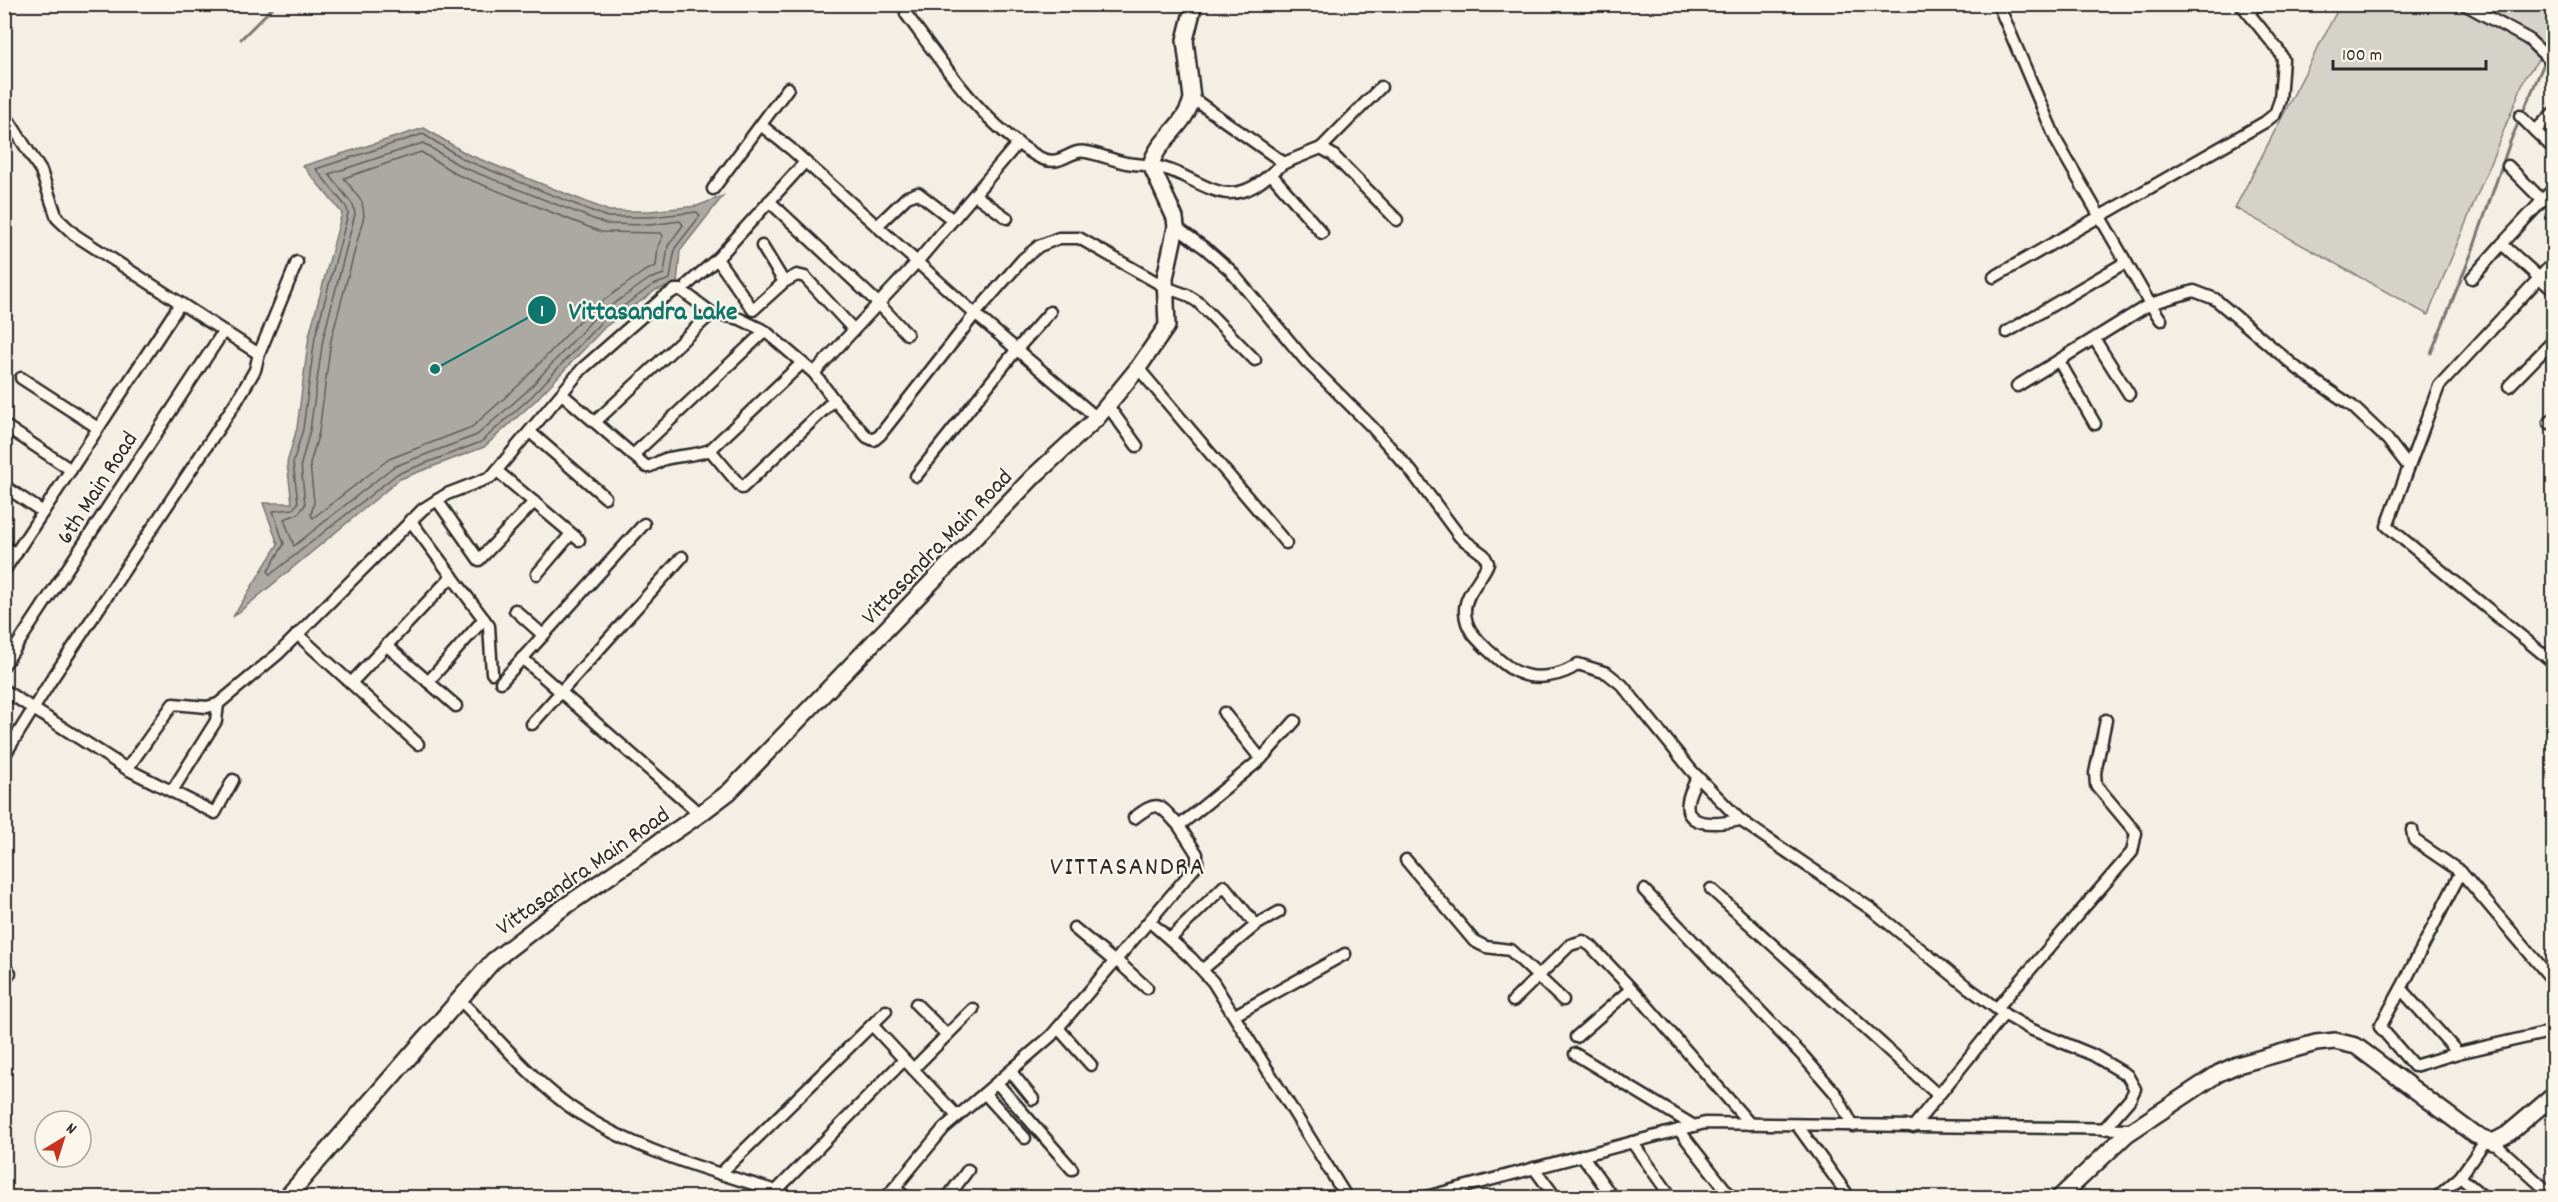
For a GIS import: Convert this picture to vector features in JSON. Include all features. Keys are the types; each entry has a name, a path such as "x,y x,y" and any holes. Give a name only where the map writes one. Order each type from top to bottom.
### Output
{"street":[{"path":"1151,165 1156,153 1183,118 1192,98 1185,40 1194,4"},
{"path":"1998,4 2057,142 2161,320"},
{"path":"1994,277 2265,122 2275,114 2280,100 2283,59 2244,9 2258,4"},
{"path":"2464,4 2528,39 2553,64"},
{"path":"906,14 962,88 995,126 1047,161 1059,161 1084,151 1126,163 1151,165 1174,171 1227,194 1243,192 1284,163 1321,148 1381,87"},
{"path":"713,189 788,88"},
{"path":"1192,98 1284,163"},
{"path":"2535,131 2553,112"},
{"path":"4,113 41,171 57,218 75,235 259,354"},
{"path":"2520,116 2553,149"},
{"path":"762,126 1097,418"},
{"path":"814,373 917,262 1018,143"},
{"path":"1321,148 1333,155 1397,220"},
{"path":"688,284 717,259 805,162"},
{"name":"Vittasandra Main Road","path":"286,1197 503,953 554,914 700,814 746,775 1034,476 1108,406 1167,326 1165,287 1176,227 1173,210 1152,172 1151,165"},
{"path":"2508,166 2542,200"},
{"path":"1271,174 1322,232"},
{"path":"2472,278 2553,188"},
{"path":"877,226 907,197 918,193 953,220"},
{"path":"975,195 1007,218"},
{"path":"769,201 878,303 907,334"},
{"path":"1176,227 1230,270 1306,362 1372,427 1411,471 1460,537 1484,555 1488,563 1470,595 1465,610 1471,634 1505,665 1519,673 1553,675 1568,672 1578,664 1592,666 1607,673 1622,685 1698,777 1740,820 1774,846 1871,909 2000,1011 2030,1029 2093,1055 2127,1076 2135,1089 2130,1099 2104,1129"},
{"path":"127,769 172,704 207,707 218,704 239,688 297,634 411,520 436,500 484,481 497,471 589,362 675,290 681,290 712,313 741,319 765,331 814,373 834,400 867,437 874,440 975,314 1023,259 1039,246 1059,238 1079,238 1165,287 1187,295 1198,302 1255,360"},
{"path":"2502,244 2553,291"},
{"path":"762,246 784,282"},
{"path":"717,259 753,310 784,282 797,275 806,277 853,329"},
{"path":"4,756 238,399 255,370 259,354 297,262"},
{"path":"2007,332 2126,262"},
{"path":"2553,262 2439,386 2387,526 2553,663"},
{"path":"2017,386 2150,304 2194,291 2216,299 2298,369 2352,406 2387,439 2408,466"},
{"path":"4,571 180,304"},
{"path":"916,476 1017,349 1050,312"},
{"path":"595,422 712,313"},
{"path":"633,455 765,331"},
{"name":"6th Main Road","path":"4,665 223,332"},
{"path":"2095,340 2129,394"},
{"path":"2509,386 2553,340"},
{"path":"2059,361 2095,424"},
{"path":"562,394 647,467 650,467 665,459 696,456 710,450 802,363"},
{"path":"1138,368 1286,543"},
{"path":"21,378 98,428"},
{"path":"710,450 742,488 834,400"},
{"path":"1108,406 1137,446"},
{"path":"4,425 71,470"},
{"path":"530,432 605,497"},
{"path":"497,471 575,537 537,574"},
{"path":"4,486 43,512"},
{"path":"436,500 480,560 534,501"},
{"path":"411,520 489,626 492,673"},
{"path":"501,682 644,524"},
{"path":"4,546 16,554"},
{"path":"532,724 682,557"},
{"path":"351,683 452,576"},
{"path":"515,610 543,635"},
{"path":"428,682 484,619"},
{"path":"297,634 418,744"},
{"path":"386,645 456,706"},
{"path":"522,658 700,814"},
{"path":"4,690 127,769 215,813 233,780"},
{"path":"172,791 216,721 218,704"},
{"path":"1224,713 1261,759"},
{"path":"1913,1127 2000,1011 2132,852 2136,832 2096,785 2095,773 2106,720"},
{"path":"1179,826 1261,759 1295,721"},
{"path":"1698,777 1687,801 1686,811 1690,817 1698,823 1709,824 1740,820"},
{"path":"886,1197 933,1138 1011,1072 1058,1028 1197,865 1197,854 1179,826 1162,807 1153,805 1134,818"},
{"path":"2412,830 2414,840 2461,872 2553,982"},
{"path":"1406,860 1474,941 1486,946 1510,950 1563,1000"},
{"path":"2414,1066 2380,1027 2402,989 2461,872"},
{"path":"1170,939 1224,886 1256,925"},
{"path":"1712,889 1938,1095"},
{"path":"1644,890 1803,1056 1836,1094 1853,1126"},
{"path":"1203,969 1256,925 1279,912"},
{"path":"1149,921 1203,969 1235,1015 1347,1197"},
{"path":"1074,928 1147,988"},
{"path":"1513,1001 1570,945 1583,941 1591,946 1631,989 1750,1124"},
{"path":"1235,1015 1346,954"},
{"path":"1576,1037 1631,989"},
{"path":"2402,989 2458,1053"},
{"path":"460,1000 548,1088 573,1109 656,1152 790,1197"},
{"path":"916,1004 947,1035"},
{"path":"913,1069 973,1009"},
{"path":"720,1174 886,1011"},
{"path":"872,1025 957,1116"},
{"path":"1058,1028 1091,1065"},
{"path":"2396,1075 2401,1068 2553,1031"},
{"path":"2060,1197 2108,1150 2134,1129 2225,1070 2316,1043 2343,1042 2356,1046 2489,1141 2553,1197"},
{"path":"1575,1054 1694,1126"},
{"path":"776,1191 904,1060"},
{"path":"1011,1072 1033,1099"},
{"path":"997,1083 1072,1169"},
{"path":"985,1094 1025,1138"},
{"path":"2436,1197 2460,1177 2489,1141 2508,1134 2550,1104"},
{"path":"1422,1197 1705,1123 2134,1129"},
{"path":"1797,1125 1847,1194"},
{"path":"1679,1130 1732,1197"},
{"path":"1632,1142 1672,1197"},
{"path":"1582,1155 1613,1197"},
{"path":"1534,1168 1556,1197"},
{"path":"947,1197 968,1170"},
{"path":"2460,1177 2485,1197"},
{"path":"894,1188 907,1197"}],"shaded area":[{"path":"2340,5 2553,5 2553,40 2526,76 2428,315 2235,208"}],"water":[{"path":"424,128 467,154 609,211 650,211 697,206 723,196 680,251 677,284 656,290 605,327 535,401 484,447 400,479 233,617 278,544 263,503 292,503 287,463 297,428 309,336 342,213 303,166"}],"waterway":[{"path":"241,39 276,4"},
{"path":"2431,353 2472,252 2510,142 2545,61"}],"place":[{"name":"Vittasandra Lake","path":"435,369"}],"district":[{"name":"VITTASANDRA","path":"1128,865"}]}
